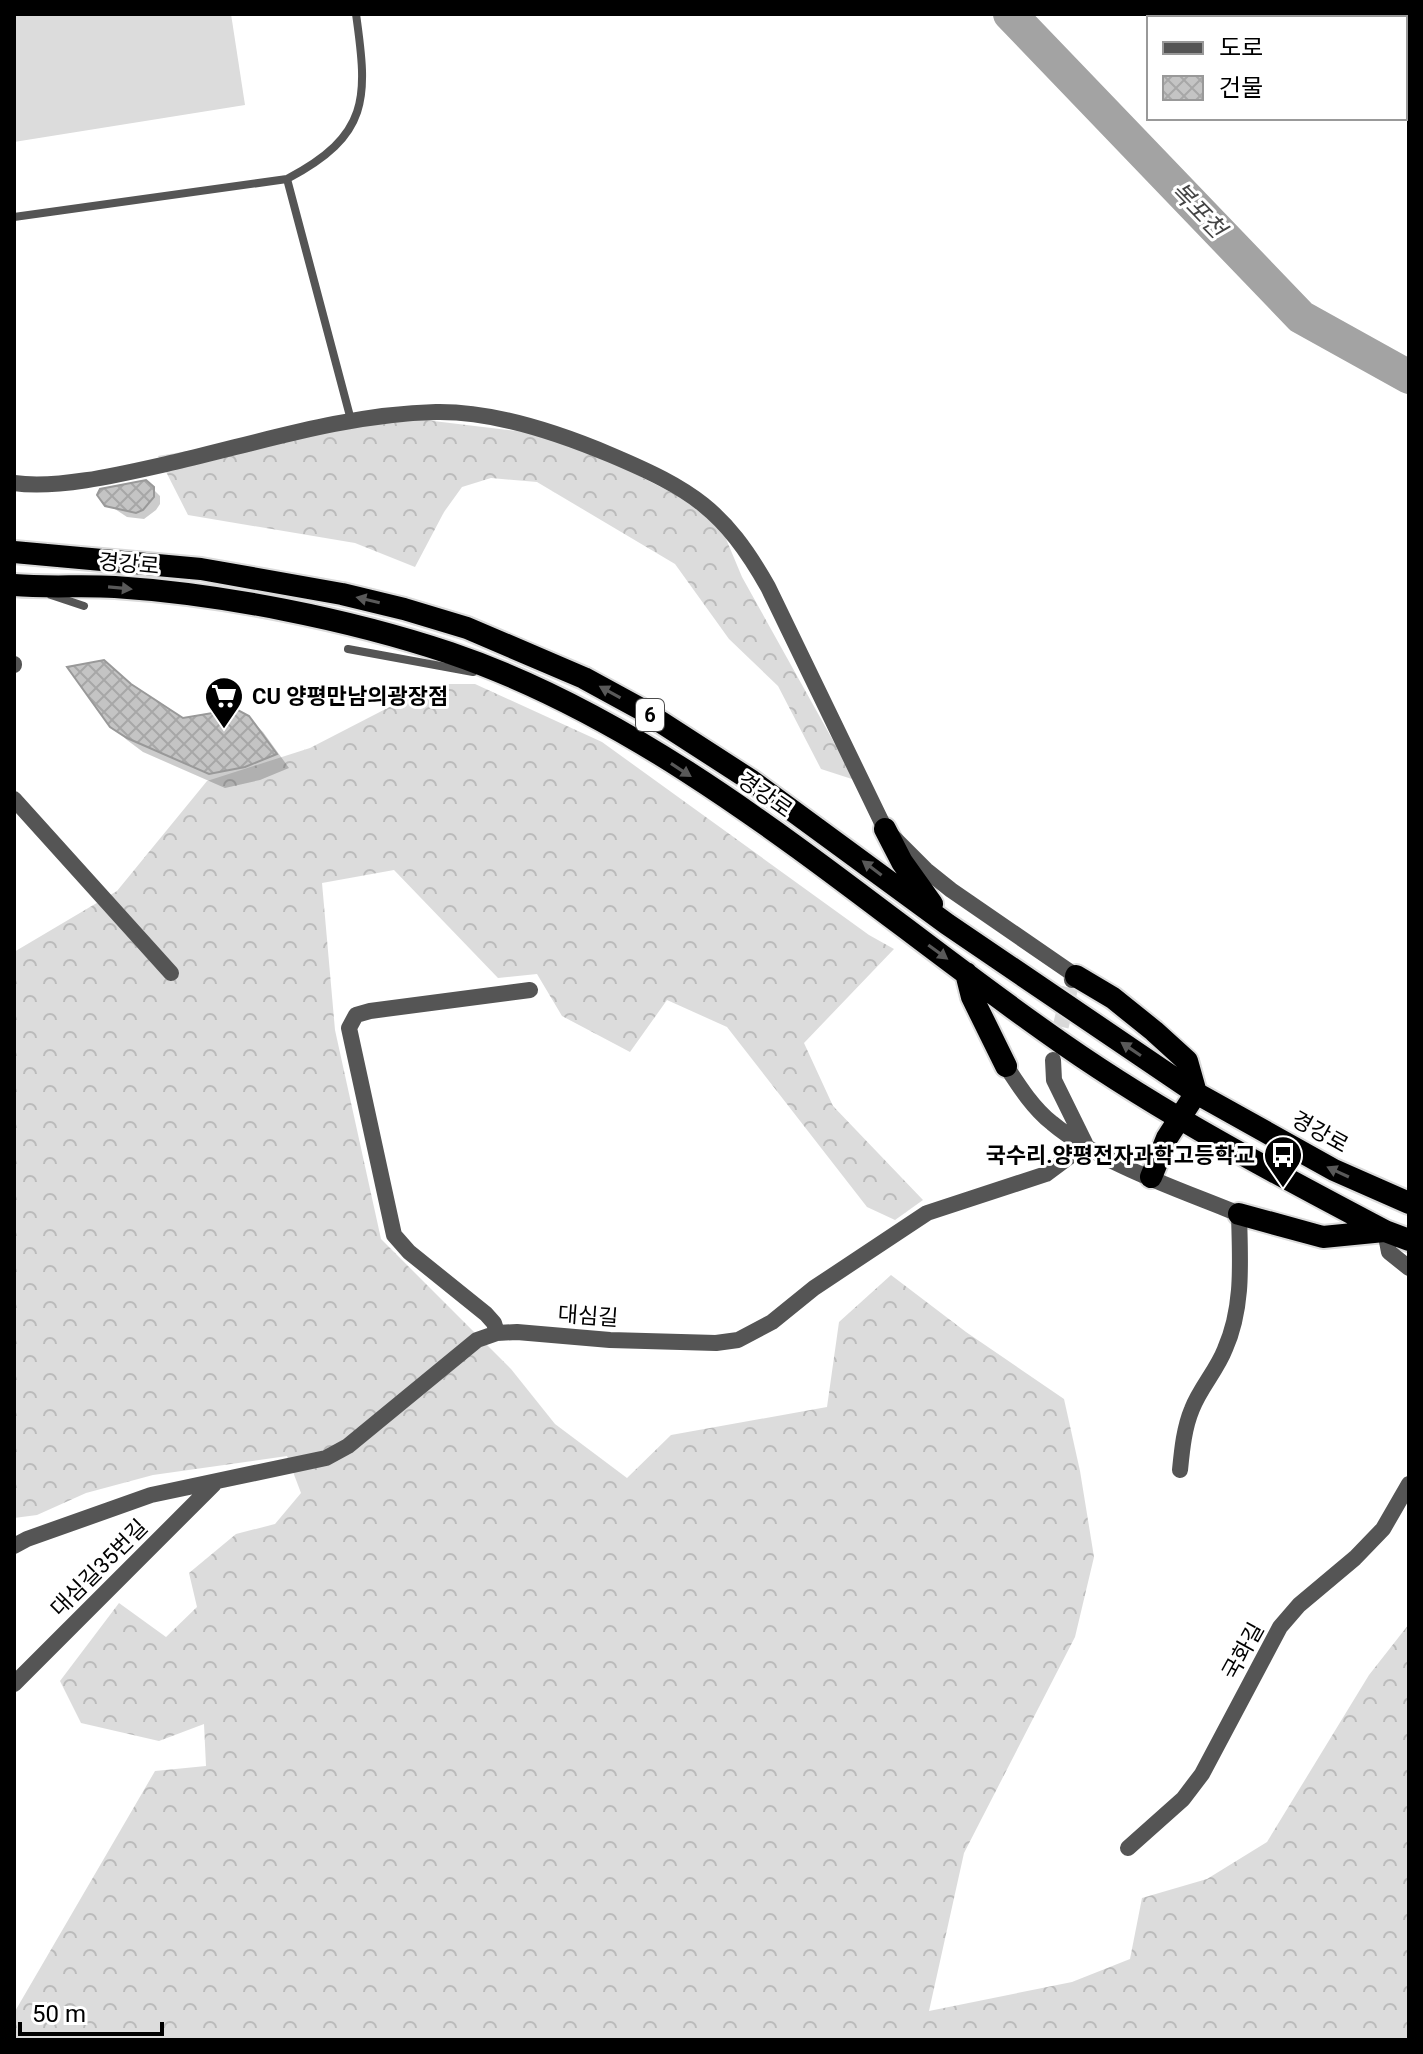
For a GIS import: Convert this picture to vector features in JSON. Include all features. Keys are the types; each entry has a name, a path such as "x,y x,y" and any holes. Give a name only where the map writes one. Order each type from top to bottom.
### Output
{"highway":[{"name":"경강로","path":"14,552 130,561 272,580 389,605 467,628 584,678 695,743 815,825 947,924 1196,1093 1334,1170 1409,1203"},
{"name":"경강로","path":"21,586 115,587 256,606 389,635 452,654 569,704 680,769 812,860 1063,1044 1179,1120 1385,1231 1409,1240"},
{"path":"885,829 902,862 947,924"},
{"path":"966,973 972,997 1006,1066"},
{"path":"1074,978 1113,998 1187,1061 1196,1093 1167,1138 1151,1177"},
{"path":"1239,1214 1323,1237 1385,1231"}],"street":[{"path":"14,483 24,485 79,480 151,468 351,420 436,412 507,420 634,465 679,487 706,505 749,553 885,829 951,890 1074,978"},
{"path":"14,799 171,973"},
{"path":"14,1546 151,1495 326,1458 348,1446 477,1340 497,1333 494,1323 486,1314 409,1252 394,1235 349,1028 356,1015 370,1011 530,990"},
{"path":"1053,1060 1054,1080 1085,1145"},
{"path":"1006,1066 1024,1093 1052,1123 1085,1145 1116,1163 1239,1214 1241,1286 1235,1318 1225,1349 1192,1409 1182,1446 1180,1470"},
{"name":"대심길","path":"497,1333 656,1342 716,1343 738,1340 772,1322 814,1288 927,1213 1046,1174 1085,1145"},
{"path":"1385,1231 1389,1252 1409,1268"},
{"name":"대심길35번길","path":"14,1684 216,1483"},
{"name":"국화길","path":"1128,1848 1183,1799 1202,1774 1280,1627 1299,1605 1355,1558 1383,1529 1409,1484"}],"lane":[{"path":"14,217 287,179 319,162 345,137 360,110 364,80 356,14"},
{"path":"287,179 351,420"},
{"path":"21,586 84,606"},
{"path":"348,649 514,679"}],"green space":[{"path":"14,14 231,14 245,105 14,142"},
{"path":"425,420 525,432 588,450 704,509 724,534 742,577 855,780 821,769 778,686 729,639 675,564 537,482 491,478 462,487 444,512 415,567 355,543 188,515 158,456 329,427"},
{"path":"434,684 475,684 602,742 869,935 894,949 804,1043 833,1106 923,1200 895,1220 867,1207 727,1027 667,1000 630,1052 562,1016 537,974 498,978 394,870 322,883 335,1030 381,1239 511,1369 555,1424 627,1478 671,1435 827,1407 839,1322 891,1275 966,1332 1064,1399 1094,1557 1075,1637 964,1853 929,2011 1072,1982 1130,1959 1142,1898 1207,1879 1267,1842 1369,1675 1409,1624 1409,2040 14,2040 14,2013 155,1771 206,1766 204,1724 159,1741 81,1723 60,1681 119,1603 166,1637 197,1607 189,1573 236,1534 275,1524 301,1493 287,1456 153,1475 86,1493 37,1515 14,1518 14,952 117,891 207,781 310,748"}],"building":[{"path":"146,480 154,487 154,497 143,510 136,513 105,506 97,495 100,489"},
{"path":"104,660 131,684 183,718 236,709 249,716 277,754 245,767 209,774 127,738 110,727 67,667"}],"waterway":[{"name":"복포천","path":"1010,14 1301,317 1409,377"}],"tunnel":[{"path":"1055,1050 1072,980"}],"place":[{"name":"CU 양평만남의광장점","path":"224,730"},
{"name":"국수리.양평전자과학고등학교","path":"1283,1189"}]}
